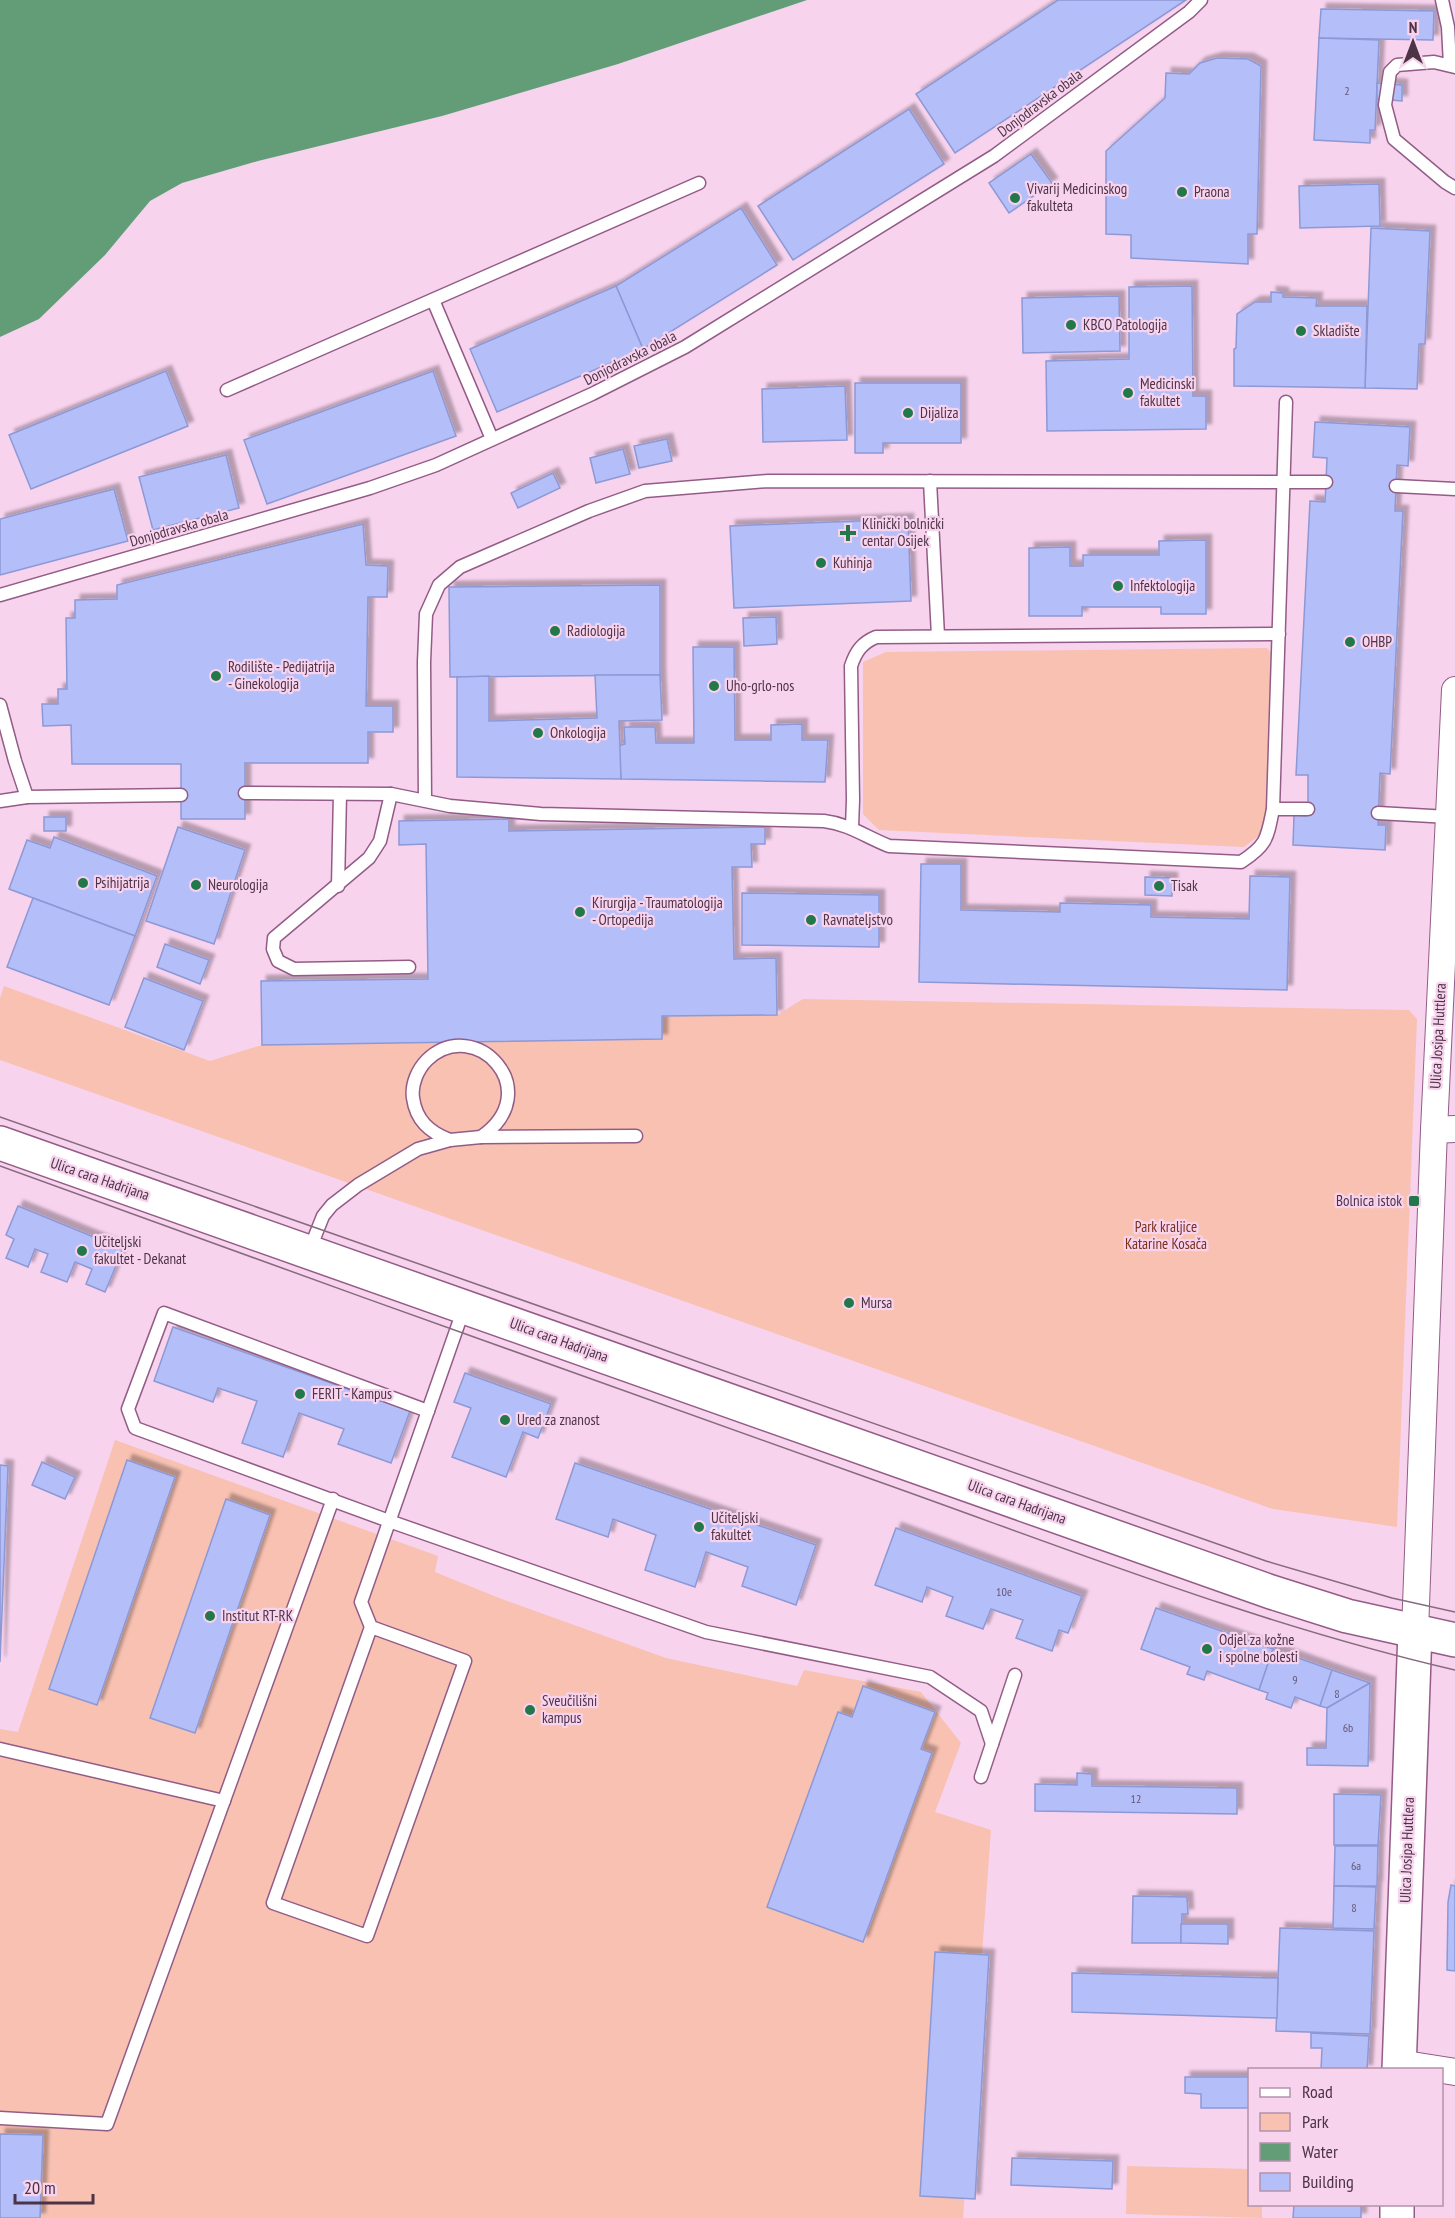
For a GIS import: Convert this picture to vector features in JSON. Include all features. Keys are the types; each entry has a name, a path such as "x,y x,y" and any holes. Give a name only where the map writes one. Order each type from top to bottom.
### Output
{"main road":[{"name":"Ulica cara Hadrijana","path":"0,1143 1330,1612 1415,1631"},
{"path":"1415,1631 1455,1640"},
{"name":"Ulica Josipa Huttlera","path":"1399,2066 1415,1631"}],"street":[{"name":"Ulica Josipa Huttlera","path":"1444,1129 1449,817 1455,690"},
{"path":"1415,1631 1444,1129"},
{"path":"1399,2066 1418,2068"}],"lane":[{"name":"Donjodravska obala","path":"0,596 370,488 436,465 592,394 686,347 984,162 1189,12 1201,0"},
{"path":"1442,0 1448,27 1452,66 1434,62 1397,65 1390,72 1385,105 1394,139 1455,188"},
{"path":"227,390 699,183"},
{"path":"433,300 492,439"},
{"path":"245,793 392,794 450,806 541,814 824,821 852,827 889,846 1240,862 1259,850 1267,836 1273,809 1286,402"},
{"path":"425,800 426,614 439,585 460,567 589,511 645,491 768,481 1326,482"},
{"path":"930,481 938,636"},
{"path":"1396,486 1455,489"},
{"path":"852,827 854,800 851,666 856,653 865,642 876,637 1279,634"},
{"path":"0,705 27,797"},
{"path":"338,886 340,794"},
{"path":"392,794 380,841 369,858 274,938 273,949 278,961 294,969 409,967"},
{"path":"0,801 27,797 181,795"},
{"path":"1273,809 1308,809"},
{"path":"1378,813 1449,817"},
{"path":"450,1140 435,1134 423,1124 415,1110 412,1094 415,1079 422,1065 434,1054 448,1047 464,1046 486,1053 502,1070 508,1084 508,1100 503,1115 494,1128 481,1137"},
{"path":"308,1252 323,1216 342,1197 418,1149 450,1140 481,1137 636,1136"},
{"path":"371,1627 465,1661 367,1936 273,1903 371,1627 361,1602 464,1307"},
{"path":"428,1411 164,1313 128,1409 135,1428 389,1521 706,1632 930,1677 981,1711 992,1744"},
{"path":"0,2118 107,2124 333,1500"},
{"path":"981,1777 1015,1675"},
{"path":"0,1749 224,1802"}],"green space":[{"path":"1267,648 1280,665 1266,831 1244,847 879,830 863,814 863,662 886,652"},
{"name":"Park kraljice Katarine Kosača","path":"4,986 210,1061 262,1045 662,1039 662,1016 777,1015 803,999 1409,1010 1417,1019 1397,1527 1273,1509 0,1060 0,998"},
{"name":"Sveučilišni kampus","path":"115,1440 438,1556 435,1572 499,1598 666,1658 797,1686 804,1670 921,1692 961,1743 935,1812 991,1830 963,2218 0,2218 0,1729 18,1732"},
{"path":"1127,2166 1248,2169 1248,2206 1262,2206 1262,2218 1126,2214"}],"water":[{"path":"0,0 807,0 618,64 442,116 258,161 182,183 150,201 105,255 39,319 0,337"}],"building":[{"path":"1058,0 1186,0 955,153 916,94"},
{"path":"1321,9 1434,11 1433,40 1319,38"},
{"path":"1319,38 1379,40 1375,130 1370,130 1370,143 1314,140"},
{"name":"Praona","path":"1217,58 1248,59 1261,66 1257,234 1248,234 1248,264 1131,258 1131,235 1106,234 1106,151 1165,98 1166,73 1189,74 1200,63"},
{"path":"1377,83 1402,85 1402,101 1377,99"},
{"path":"909,109 944,164 793,260 758,206"},
{"name":"Vivarij Medicinskog fakulteta","path":"1031,154 1052,183 1009,213 989,183"},
{"path":"1379,184 1380,226 1300,228 1299,186"},
{"path":"741,208 777,265 643,349 616,286"},
{"path":"1371,228 1430,231 1425,344 1419,344 1417,389 1365,388"},
{"path":"616,286 643,349 497,412 470,349"},
{"path":"1192,286 1193,396 1206,396 1206,429 1047,431 1046,361 1129,359 1129,287"},
{"name":"Skladište","path":"1271,292 1283,293 1283,297 1317,298 1316,306 1367,306 1365,388 1234,386 1237,314 1255,302 1271,302"},
{"name":"KBCO Patologija","path":"1119,296 1120,351 1023,353 1022,298"},
{"path":"166,371 188,426 31,489 9,435"},
{"path":"433,371 456,436 267,504 244,440"},
{"name":"Dijaliza","path":"855,383 961,383 961,443 883,443 883,453 855,453"},
{"path":"845,386 847,440 763,442 762,389"},
{"name":"OHBP","path":"1315,422 1410,427 1408,466 1397,465 1395,511 1403,511 1390,774 1380,773 1378,825 1386,825 1385,850 1293,845 1294,815 1306,816 1308,809 1308,775 1296,775 1310,501 1325,502 1327,458 1313,457"},
{"path":"667,439 672,461 639,468 634,446"},
{"path":"623,449 630,474 596,483 590,458"},
{"path":"226,455 239,508 153,530 139,477"},
{"path":"553,473 560,488 518,508 511,493"},
{"path":"114,489 128,541 0,575 0,519"},
{"name":"Kuhinja","path":"908,519 911,601 734,608 730,526"},
{"name":"Rodilište - Pedijatrija - Ginekologija","path":"363,524 366,565 388,566 387,597 368,597 366,706 393,706 393,732 368,732 368,763 245,763 245,819 181,819 181,764 72,764 71,725 43,726 42,704 58,704 58,689 67,689 66,618 75,618 75,600 117,599 117,585"},
{"name":"Infektologija","path":"1206,540 1206,614 1161,614 1161,607 1082,607 1082,616 1029,616 1029,548 1070,547 1070,566 1083,566 1083,555 1159,555 1159,541"},
{"name":"Radiologija","path":"660,585 660,675 450,677 449,587"},
{"path":"776,617 777,644 744,646 743,618"},
{"name":"Uho-grlo-nos","path":"693,647 734,647 735,740 771,740 771,725 802,724 802,740 828,740 825,782 621,779 618,746 625,744 624,727 655,727 656,743 694,743"},
{"name":"Onkologija","path":"595,675 660,675 662,720 619,721 621,779 457,777 457,677 489,676 489,721 597,718"},
{"path":"44,817 66,817 66,831 44,831"},
{"name":"Kirurgija - Traumatologija - Ortopedija","path":"509,819 509,831 765,827 765,844 751,844 752,867 732,867 734,959 776,958 777,1015 662,1016 662,1039 262,1045 261,981 428,979 426,844 399,845 399,821"},
{"name":"Neurologija","path":"178,827 245,850 214,944 146,921"},
{"name":"Psihijatrija","path":"54,837 157,876 135,936 9,889 27,840 50,848"},
{"path":"921,864 961,864 961,910 1060,912 1060,903 1151,905 1151,917 1249,919 1250,876 1290,877 1287,990 919,982"},
{"name":"Tisak","path":"1145,877 1172,878 1172,896 1145,895"},
{"name":"Ravnateljstvo","path":"742,893 879,895 879,947 742,945"},
{"path":"33,898 135,936 109,1005 7,967"},
{"path":"165,944 209,960 200,984 157,967"},
{"path":"144,978 203,1001 184,1050 125,1027"},
{"name":"Učiteljski fakultet - Dekanat","path":"18,1206 123,1249 105,1292 86,1284 92,1269 75,1262 67,1282 41,1272 48,1254 35,1249 28,1267 6,1258 14,1239 6,1235"},
{"name":"FERIT - Kampus","path":"173,1327 410,1411 391,1463 338,1444 344,1429 299,1413 283,1457 242,1443 257,1401 218,1388 213,1402 154,1381"},
{"name":"Ured za znanost","path":"465,1373 551,1404 538,1438 523,1432 506,1477 452,1457 471,1408 454,1402"},
{"path":"127,1460 175,1477 97,1705 49,1689"},
{"path":"42,1462 75,1477 65,1499 32,1485"},
{"name":"Učiteljski fakultet","path":"575,1463 816,1545 796,1605 742,1586 748,1567 706,1552 695,1587 645,1570 656,1535 613,1519 608,1537 556,1519"},
{"path":"0,1465 8,1466 0,1662"},
{"name":"Institut RT-RK","path":"226,1499 270,1515 195,1733 150,1718"},
{"path":"896,1528 1082,1596 1068,1633 1059,1630 1052,1651 1016,1638 1023,1620 991,1609 983,1629 946,1616 953,1597 927,1587 922,1602 875,1585"},
{"name":"Odjel za kožne i spolne bolesti","path":"1156,1608 1273,1649 1259,1690 1207,1671 1204,1680 1187,1674 1190,1667 1141,1649"},
{"path":"1273,1649 1332,1670 1320,1706 1295,1697 1291,1708 1266,1699 1268,1693 1259,1690"},
{"path":"1332,1670 1370,1683 1327,1708 1320,1706"},
{"path":"1370,1683 1368,1766 1307,1765 1307,1748 1326,1748 1327,1708"},
{"path":"863,1686 935,1712 921,1749 932,1753 863,1942 767,1907 838,1712 852,1717"},
{"path":"1077,1773 1092,1774 1092,1786 1237,1788 1237,1814 1035,1811 1035,1784 1077,1785"},
{"path":"1334,1794 1381,1795 1378,1845 1334,1845"},
{"path":"1335,1846 1378,1846 1377,1886 1334,1886"},
{"path":"1451,1885 1455,1886 1455,1971 1447,1970 1448,1902"},
{"path":"1334,1886 1376,1887 1374,1929 1333,1928"},
{"path":"1133,1896 1187,1897 1188,1914 1182,1914 1181,1943 1132,1943"},
{"path":"1181,1924 1228,1924 1228,1944 1181,1943"},
{"path":"1280,1928 1374,1931 1370,2034 1276,2031"},
{"path":"935,1952 989,1955 975,2199 920,2196"},
{"path":"1072,1973 1278,1978 1277,2018 1072,2012"},
{"path":"1311,2033 1369,2036 1367,2068 1321,2068 1322,2048 1311,2048"},
{"path":"1185,2077 1248,2077 1248,2108 1201,2108 1201,2094 1185,2093"},
{"path":"0,2134 43,2135 40,2218 0,2218"},
{"path":"1012,2158 1113,2161 1112,2189 1011,2185"},
{"path":"1294,2206 1361,2206 1361,2218 1293,2218"}],"tram line":[{"path":"0,1117 1266,1561 1392,1598 1455,1612"},
{"path":"0,1166 1234,1608 1455,1670"}],"place":[{"name":"Praona","path":"1182,192"},
{"name":"Vivarij Medicinskog fakulteta","path":"1015,198"},
{"name":"KBCO Patologija","path":"1071,325"},
{"name":"Skladište","path":"1301,331"},
{"name":"Medicinski fakultet","path":"1128,393"},
{"name":"Dijaliza","path":"908,413"},
{"name":"Klinički bolnički centar Osijek","path":"848,533"},
{"name":"Kuhinja","path":"821,563"},
{"name":"Infektologija","path":"1118,586"},
{"name":"Radiologija","path":"555,631"},
{"name":"OHBP","path":"1350,642"},
{"name":"Rodilište - Pedijatrija - Ginekologija","path":"216,676"},
{"name":"Uho-grlo-nos","path":"714,686"},
{"name":"Onkologija","path":"538,733"},
{"name":"Psihijatrija","path":"83,883"},
{"name":"Neurologija","path":"196,885"},
{"name":"Tisak","path":"1159,886"},
{"name":"Kirurgija - Traumatologija - Ortopedija","path":"580,912"},
{"name":"Ravnateljstvo","path":"811,920"},
{"name":"Bolnica istok","path":"1414,1201"},
{"name":"Učiteljski fakultet - Dekanat","path":"82,1251"},
{"name":"Mursa","path":"849,1303"},
{"name":"FERIT - Kampus","path":"300,1394"},
{"name":"Ured za znanost","path":"505,1420"},
{"name":"Učiteljski fakultet","path":"699,1527"},
{"name":"Institut RT-RK","path":"210,1616"},
{"name":"Odjel za kožne i spolne bolesti","path":"1207,1649"},
{"name":"Sveučilišni kampus","path":"530,1710"}]}
